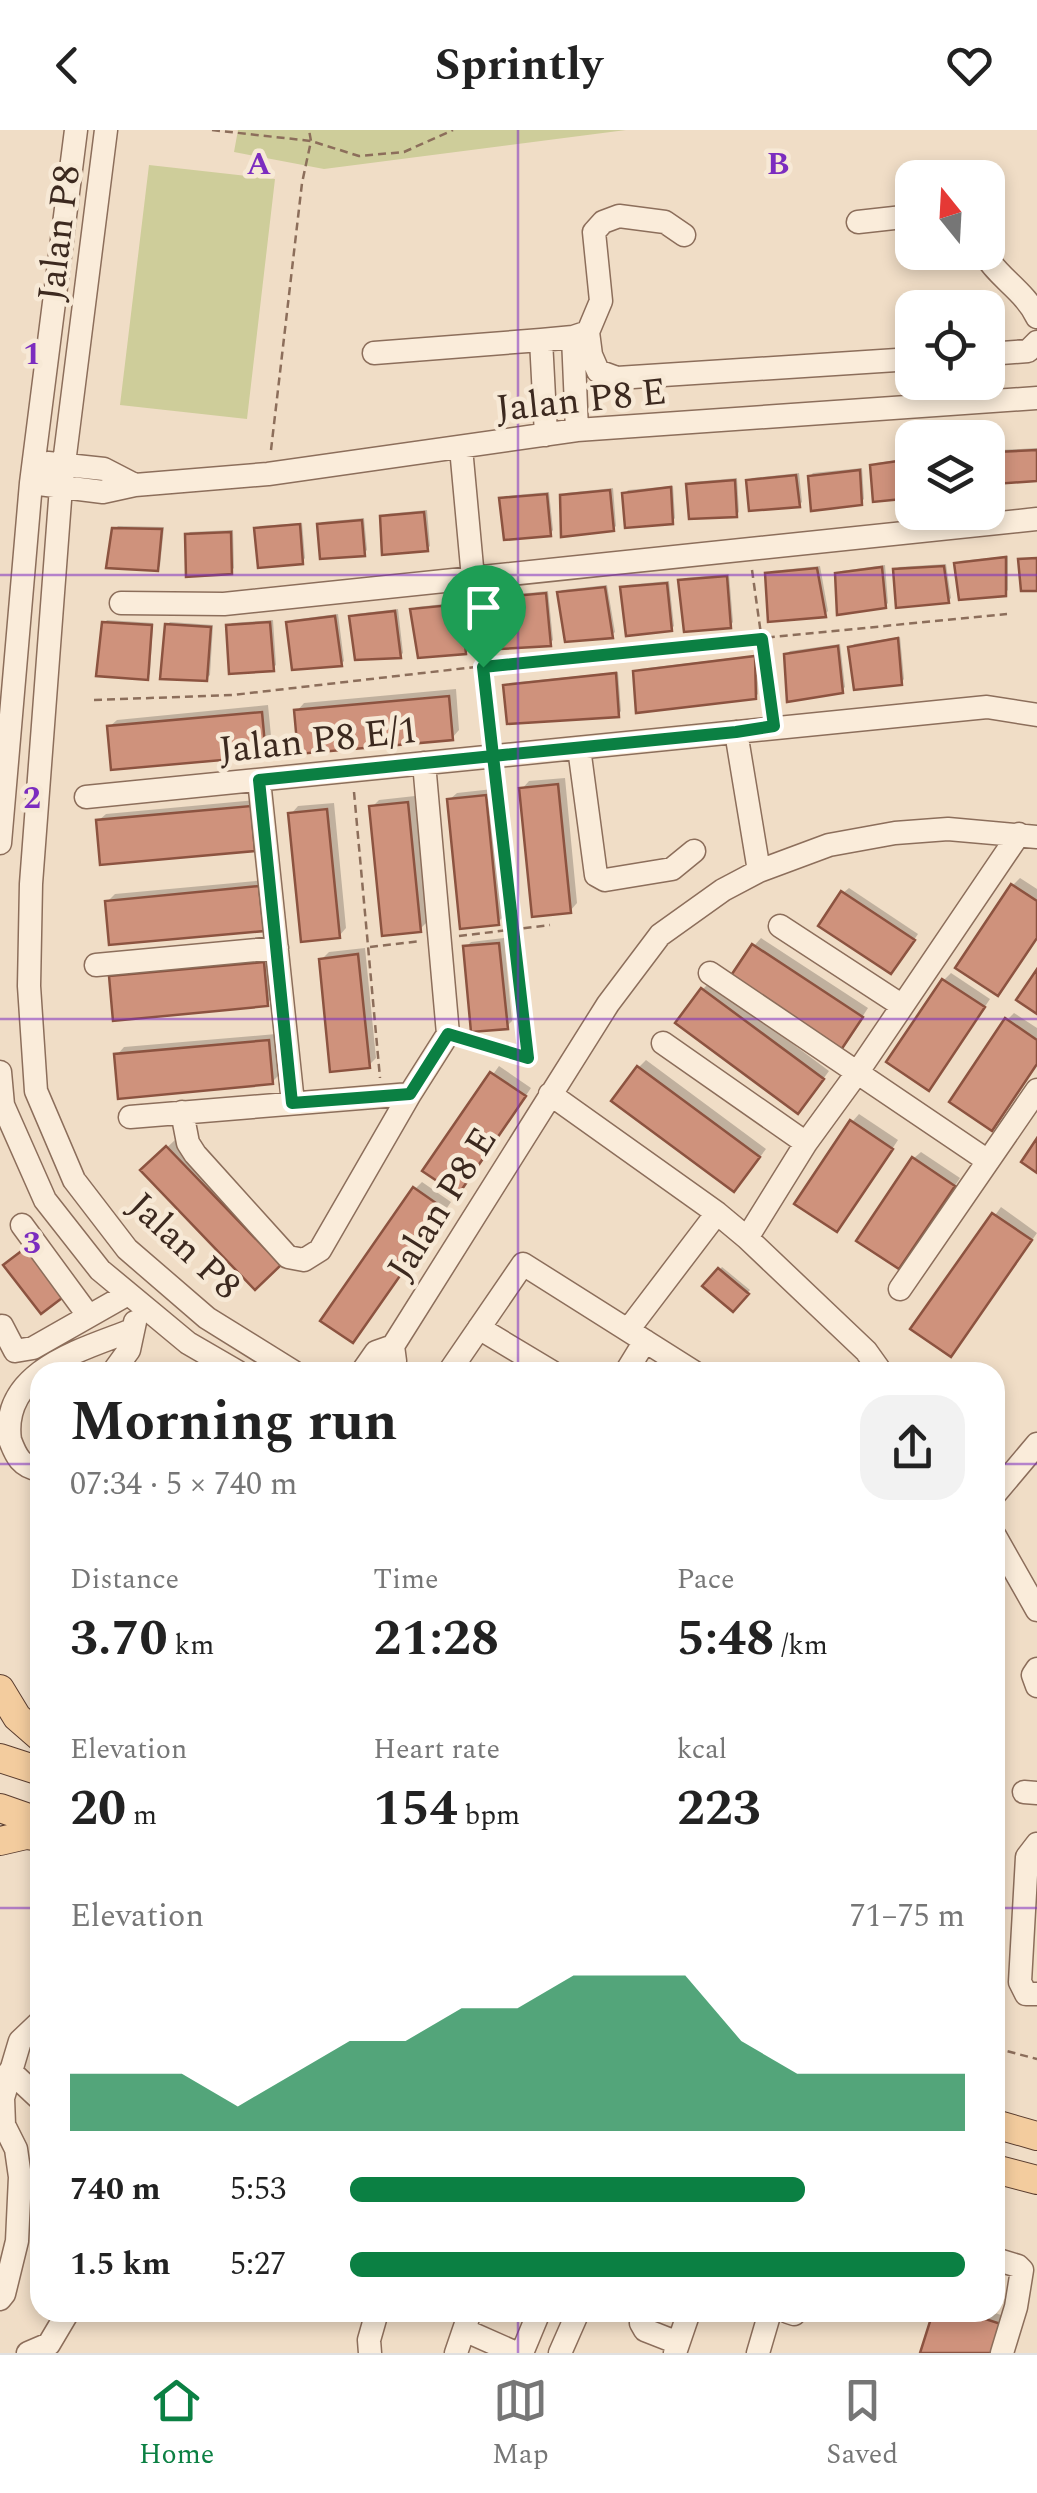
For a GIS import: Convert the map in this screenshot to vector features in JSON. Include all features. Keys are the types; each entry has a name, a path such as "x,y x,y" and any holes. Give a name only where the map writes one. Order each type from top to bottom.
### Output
{"main road":[{"path":"0,1689 17,1717 30,1728"},
{"path":"0,1758 30,1768"},
{"path":"0,1808 30,1818"},
{"path":"0,1841 30,1835"},
{"path":"1005,2127 1037,2136"},
{"path":"1005,2172 1037,2180"}],"street":[{"name":"Jalan P8","path":"0,843 32,472 76,130"},
{"name":"Jalan P8","path":"106,130 62,475 32,884 30,986 36,1091 74,1180 126,1249 207,1318 278,1362"},
{"path":"577,430 581,335 601,301 594,232 603,222 619,216 665,222 684,235"},
{"path":"858,222 895,218"},
{"path":"995,270 1029,302 1037,317"},
{"path":"374,353 581,335"},
{"path":"581,335 598,371 617,378 895,360"},
{"path":"541,340 546,435"},
{"path":"1005,353 1028,351 1037,342"},
{"name":"Jalan P8 E","path":"32,472 62,475 102,492 135,485 268,474 577,430 1037,398"},
{"path":"461,448 473,578"},
{"path":"121,603 224,604 1037,519"},
{"name":"Jalan P8 E/1","path":"86,797 988,706 1037,714"},
{"path":"736,732 759,871"},
{"path":"579,748 596,875 606,880 672,869 694,851"},
{"path":"182,1112 194,1154 288,1257 304,1260 320,1250 448,1034 424,763"},
{"path":"259,780 292,1103"},
{"name":"Jalan P8 E","path":"393,1346 608,1004 660,935 723,890 759,871 829,845 895,833 948,830 1028,835"},
{"path":"747,1238 901,1005 1028,835"},
{"path":"780,926 901,1005"},
{"path":"96,965 277,948"},
{"path":"710,973 988,1161"},
{"path":"663,1043 806,1144"},
{"name":"Jalan P8","path":"0,1072 3,1105 45,1200 100,1270 188,1344 220,1362"},
{"path":"900,1290 1037,1090"},
{"path":"130,1116 410,1094"},
{"path":"550,1094 717,1213 874,1362"},
{"path":"629,1362 637,1336 717,1213"},
{"path":"22,1224 88,1315"},
{"path":"455,1362 522,1264 678,1362"},
{"path":"2,1326 15,1351 33,1348 88,1315 135,1299 129,1350 122,1362"},
{"path":"478,1328 535,1362"},
{"path":"51,1362 132,1330"},
{"path":"369,1362 376,1352 393,1346 394,1362"},
{"path":"30,1374 5,1404 7,1432 16,1458 30,1468"},
{"path":"1005,1482 1037,1444"},
{"path":"1005,1554 1037,1610"},
{"path":"1037,1669 1033,1674 1037,1686"},
{"path":"1037,1844 1028,1857 1020,1982 1026,1994 1037,1994"},
{"path":"0,2299 16,2241 20,2176 16,2149 4,2125 3,2098 20,2041 30,2032"},
{"path":"10,2070 30,2089"},
{"path":"1005,2262 1022,2270 1005,2304"},
{"path":"47,2350 62,2322"},
{"path":"370,2353 374,2322"},
{"path":"456,2353 467,2322"},
{"path":"469,2322 519,2353 534,2322"},
{"path":"560,2353 574,2322"},
{"path":"641,2322 645,2330 677,2348 685,2322"},
{"path":"758,2353 778,2322"},
{"path":"1002,2353 1004,2322"}],"path":[{"path":"212,130 311,141 359,156 404,152 453,130"},
{"path":"268,474 302,183 311,141 309,130"},
{"path":"750,549 774,726"},
{"path":"448,1034 528,1058 473,578"},
{"path":"94,700 233,695 1007,614"},
{"path":"352,771 382,1096"},
{"path":"1005,2051 1037,2059"}],"shaded area":[{"path":"238,130 626,130 324,169 234,152"},
{"path":"149,165 275,179 247,419 120,405"}],"building":[{"path":"1037,450 1037,481 1005,483 1005,452"},
{"path":"895,461 895,500 873,502 870,465"},
{"path":"860,470 862,505 811,511 808,476"},
{"path":"796,475 800,507 749,511 746,480"},
{"path":"735,480 737,517 689,519 686,484"},
{"path":"671,487 673,524 625,528 622,493"},
{"path":"610,490 614,531 561,537 560,495"},
{"path":"547,494 551,536 504,540 499,498"},
{"path":"424,512 428,551 382,555 380,516"},
{"path":"362,520 365,556 320,559 317,524"},
{"path":"300,524 303,564 258,568 254,528"},
{"path":"112,528 162,529 158,571 106,568"},
{"path":"231,532 232,574 186,577 185,534"},
{"path":"1006,557 1006,596 959,600 954,563"},
{"path":"1037,558 1037,591 1021,591 1018,559"},
{"path":"944,566 949,603 896,608 893,569"},
{"path":"882,567 886,608 837,615 835,573"},
{"path":"817,568 826,617 768,622 765,573"},
{"path":"727,576 731,628 684,632 678,580"},
{"path":"667,583 672,631 626,636 620,587"},
{"path":"605,587 613,638 565,642 557,592"},
{"path":"546,593 551,646 500,649 493,598"},
{"path":"461,604 466,654 418,658 410,609"},
{"path":"395,611 401,658 355,660 349,616"},
{"path":"335,616 342,666 292,670 286,622"},
{"path":"102,622 152,625 148,680 96,676"},
{"path":"270,622 274,671 229,674 226,625"},
{"path":"165,624 211,627 207,681 160,679"},
{"path":"898,638 902,685 854,690 848,647"},
{"path":"838,646 843,693 787,702 784,654"},
{"path":"755,656 756,699 636,713 633,671"},
{"path":"616,673 619,717 507,724 503,685"},
{"path":"449,696 453,740 298,754 294,710"},
{"path":"262,712 266,756 111,770 107,726"},
{"path":"558,784 571,913 532,917 519,788"},
{"path":"486,795 499,925 460,929 447,799"},
{"path":"408,802 421,932 382,936 369,806"},
{"path":"251,806 255,851 100,865 96,820"},
{"path":"327,809 340,938 301,942 288,813"},
{"path":"1011,884 1037,901 1037,938 998,996 955,968"},
{"path":"259,886 264,931 109,945 105,901"},
{"path":"841,891 915,940 891,974 818,926"},
{"path":"499,943 508,1029 471,1032 463,946"},
{"path":"752,944 863,1017 841,1050 730,977"},
{"path":"358,954 370,1068 330,1072 319,959"},
{"path":"264,962 268,1006 113,1021 109,976"},
{"path":"1037,969 1037,1014 1016,1000"},
{"path":"942,979 985,1007 929,1091 886,1062"},
{"path":"701,988 824,1079 798,1114 675,1023"},
{"path":"1005,1018 1037,1040 1037,1064 992,1131 949,1102"},
{"path":"269,1040 273,1084 118,1099 114,1054"},
{"path":"637,1066 760,1157 734,1192 611,1101"},
{"path":"490,1072 526,1096 458,1195 422,1171"},
{"path":"850,1120 893,1149 837,1232 794,1204"},
{"path":"1037,1138 1037,1173 1021,1162"},
{"path":"166,1146 281,1265 255,1290 140,1170"},
{"path":"912,1157 955,1186 899,1269 856,1241"},
{"path":"413,1187 446,1210 353,1343 320,1321"},
{"path":"992,1213 1032,1240 951,1357 910,1329"},
{"path":"28,1246 66,1295 41,1314 3,1265"},
{"path":"718,1268 749,1294 733,1312 702,1286"},
{"path":"930,2322 1001,2324 992,2353 920,2353"}],"route":[{"path":"483,667 493,756 259,780 292,1103 410,1094 448,1034 528,1058 493,756 774,726 762,639 483,667"}]}
